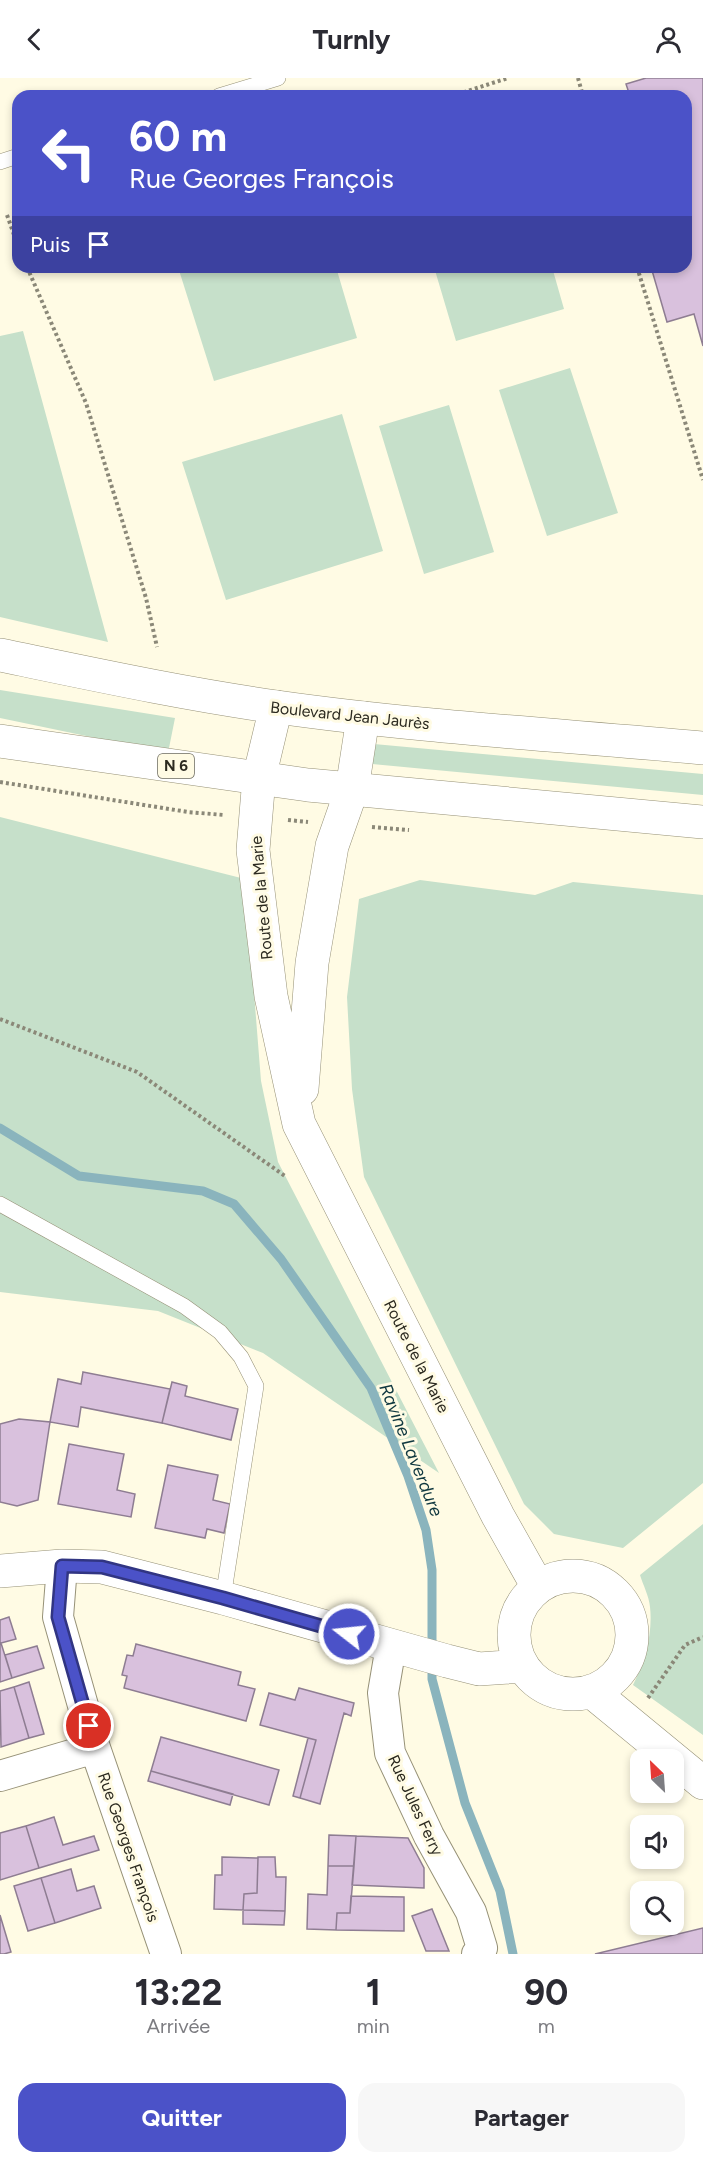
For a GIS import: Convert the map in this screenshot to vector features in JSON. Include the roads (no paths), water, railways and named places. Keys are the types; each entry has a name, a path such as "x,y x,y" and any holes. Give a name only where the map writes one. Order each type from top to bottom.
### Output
{"street":[{"name":"Boulevard Jean Jaurès","path":"0,655 168,690 276,707 363,718 703,748"},
{"name":"Route de la Marie","path":"276,707 259,778 254,850 271,996 299,1124 498,1516 538,1587"},
{"path":"299,1124 312,963 332,846 352,789 363,718"},
{"name":"N 6","path":"0,741 352,789 703,822"},
{"path":"0,1571 62,1566 102,1567 479,1669 523,1666"},
{"name":"Rue Georges François","path":"62,1566 58,1617 95,1748 166,1954"},
{"path":"576,1575 596,1580 613,1590 625,1604 631,1621 633,1638 629,1655 620,1671 607,1683 591,1691 572,1694 552,1690 536,1681 523,1666 515,1650 514,1632 517,1615 526,1599 538,1587 556,1578 576,1575"},
{"name":"Rue Jules Ferry","path":"404,1649 383,1693 390,1753 429,1836 471,1912 482,1948 477,1954"},
{"path":"591,1691 703,1783"},
{"path":"0,1776 95,1748"}],"lane":[{"path":"239,90 278,78"},
{"path":"0,1204 184,1306 220,1332 241,1357 256,1386 223,1598"}],"waterway":[{"name":"Ravine Laverdure","path":"0,1128 79,1176 203,1191 234,1204 281,1259 371,1388 408,1476 426,1530 432,1570 432,1679 465,1803 500,1891 513,1954"}]}
